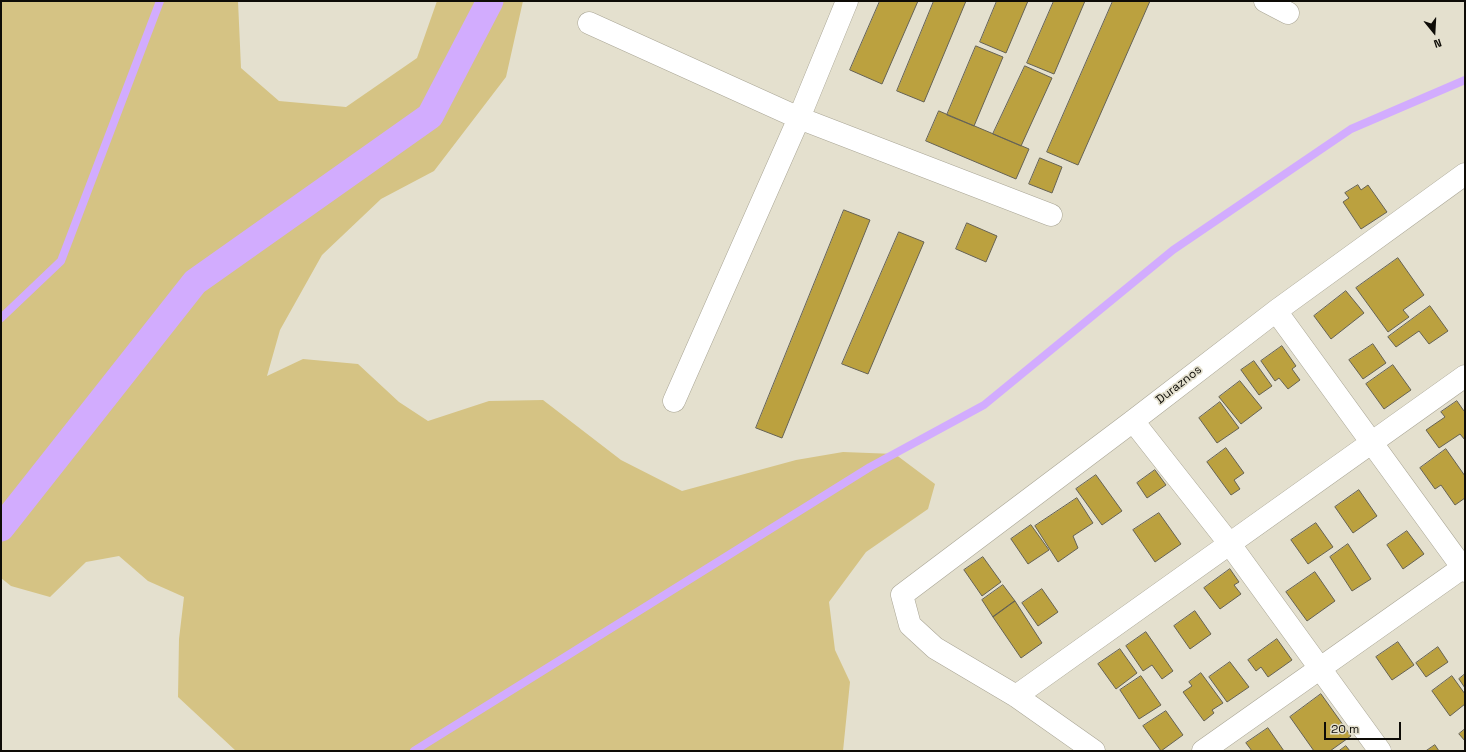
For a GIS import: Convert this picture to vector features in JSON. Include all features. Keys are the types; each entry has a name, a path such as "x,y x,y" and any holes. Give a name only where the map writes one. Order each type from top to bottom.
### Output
{"street":[{"path":"674,401 799,118 846,1"},
{"path":"1265,1 1288,13"},
{"path":"589,23 799,118 1051,215"},
{"name":"Duraznos","path":"1016,696 935,648 910,625 902,595 1134,421 1276,311 1463,180"},
{"path":"1203,751 1464,568 1276,311"},
{"path":"1094,751 1016,696 1465,376"},
{"path":"1134,421 1229,543 1380,751"}],"shaded area":[{"path":"1,1 238,1 241,68 279,101 346,107 417,58 437,1 523,1 506,77 434,171 381,199 322,255 280,330 267,376 303,359 358,364 399,402 428,421 489,401 543,400 621,460 682,491 796,460 843,452 895,454 935,484 928,509 866,552 829,602 835,650 850,682 843,751 236,751 178,697 179,639 184,597 148,581 119,556 86,562 50,597 11,586 1,578"}],"building":[{"path":"880,1 918,1 882,84 850,70"},
{"path":"934,1 966,1 924,102 897,91"},
{"path":"997,1 1028,1 1006,53 980,42"},
{"path":"1054,1 1085,1 1054,74 1027,63"},
{"path":"1113,1 1150,1 1078,165 1047,152"},
{"path":"976,46 1003,57 974,126 947,115"},
{"path":"1025,66 1052,78 1021,146 993,134"},
{"path":"939,111 1029,149 1016,179 926,141"},
{"path":"1040,158 1062,167 1052,193 1029,184"},
{"path":"1358,185 1361,190 1368,185 1387,212 1361,229 1343,202 1349,198 1345,193"},
{"path":"844,210 870,220 782,438 756,428"},
{"path":"967,223 997,236 986,262 956,249"},
{"path":"899,232 924,242 868,374 842,364"},
{"path":"1398,258 1424,295 1403,310 1409,317 1388,332 1356,288"},
{"path":"1346,291 1364,313 1331,339 1314,316"},
{"path":"1430,306 1448,331 1429,344 1419,331 1396,347 1388,337"},
{"path":"1373,344 1386,363 1363,379 1349,360"},
{"path":"1282,346 1296,366 1292,369 1300,380 1288,389 1279,378 1275,381 1261,361"},
{"path":"1254,361 1272,386 1259,395 1241,370"},
{"path":"1393,365 1411,390 1384,409 1366,384"},
{"path":"1240,381 1262,408 1241,424 1219,397"},
{"path":"1457,401 1464,411 1465,410 1465,440 1460,434 1439,448 1426,430 1445,417 1441,412"},
{"path":"1220,402 1239,428 1217,443 1199,418"},
{"path":"1226,448 1244,473 1234,480 1240,489 1231,495 1207,462"},
{"path":"1446,449 1465,476 1465,498 1455,505 1441,485 1435,489 1420,468"},
{"path":"1155,470 1166,485 1147,498 1137,483"},
{"path":"1096,475 1122,511 1102,525 1076,489"},
{"path":"1359,490 1377,516 1353,533 1335,507"},
{"path":"1077,498 1093,523 1073,536 1078,548 1058,562 1035,526"},
{"path":"1159,513 1181,544 1155,562 1133,530"},
{"path":"1316,523 1333,547 1308,564 1291,540"},
{"path":"1031,525 1049,550 1028,564 1011,539"},
{"path":"1407,531 1424,554 1403,569 1387,545"},
{"path":"1348,544 1371,579 1352,591 1330,557"},
{"path":"983,557 1001,582 982,596 964,570"},
{"path":"1230,569 1239,582 1234,585 1241,594 1220,609 1204,588"},
{"path":"1315,572 1335,601 1307,621 1286,592"},
{"path":"1003,585 1015,601 993,617 982,600"},
{"path":"1042,589 1058,612 1038,626 1022,603"},
{"path":"1015,601 1042,643 1021,658 993,617"},
{"path":"1195,611 1211,634 1190,649 1174,626"},
{"path":"1146,632 1173,671 1162,679 1152,665 1143,671 1126,646"},
{"path":"1277,639 1292,660 1268,677 1261,667 1256,671 1248,660"},
{"path":"1398,642 1414,665 1392,680 1376,657"},
{"path":"1438,647 1448,662 1426,677 1416,663"},
{"path":"1120,649 1137,673 1116,689 1098,664"},
{"path":"1230,662 1249,687 1227,702 1209,677"},
{"path":"1201,673 1223,703 1212,710 1214,713 1204,721 1183,692 1192,686 1189,682"},
{"path":"1465,674 1465,688 1459,679"},
{"path":"1141,676 1161,705 1139,719 1120,690"},
{"path":"1452,676 1465,694 1465,704 1450,716 1432,691"},
{"path":"1321,694 1351,736 1330,751 1314,751 1290,717"},
{"path":"1166,711 1183,735 1161,751 1143,726"},
{"path":"1268,728 1284,751 1252,751 1246,743"},
{"path":"1465,729 1465,741 1459,734"},
{"path":"1435,745 1439,751 1426,751"},
{"path":"1346,746 1350,751 1339,751"}],"waterway":[{"path":"1,318 61,261 160,1"},
{"path":"1,528 195,282 430,116 490,1"},
{"path":"414,751 870,467 984,405 1173,250 1351,129 1465,80"}]}
